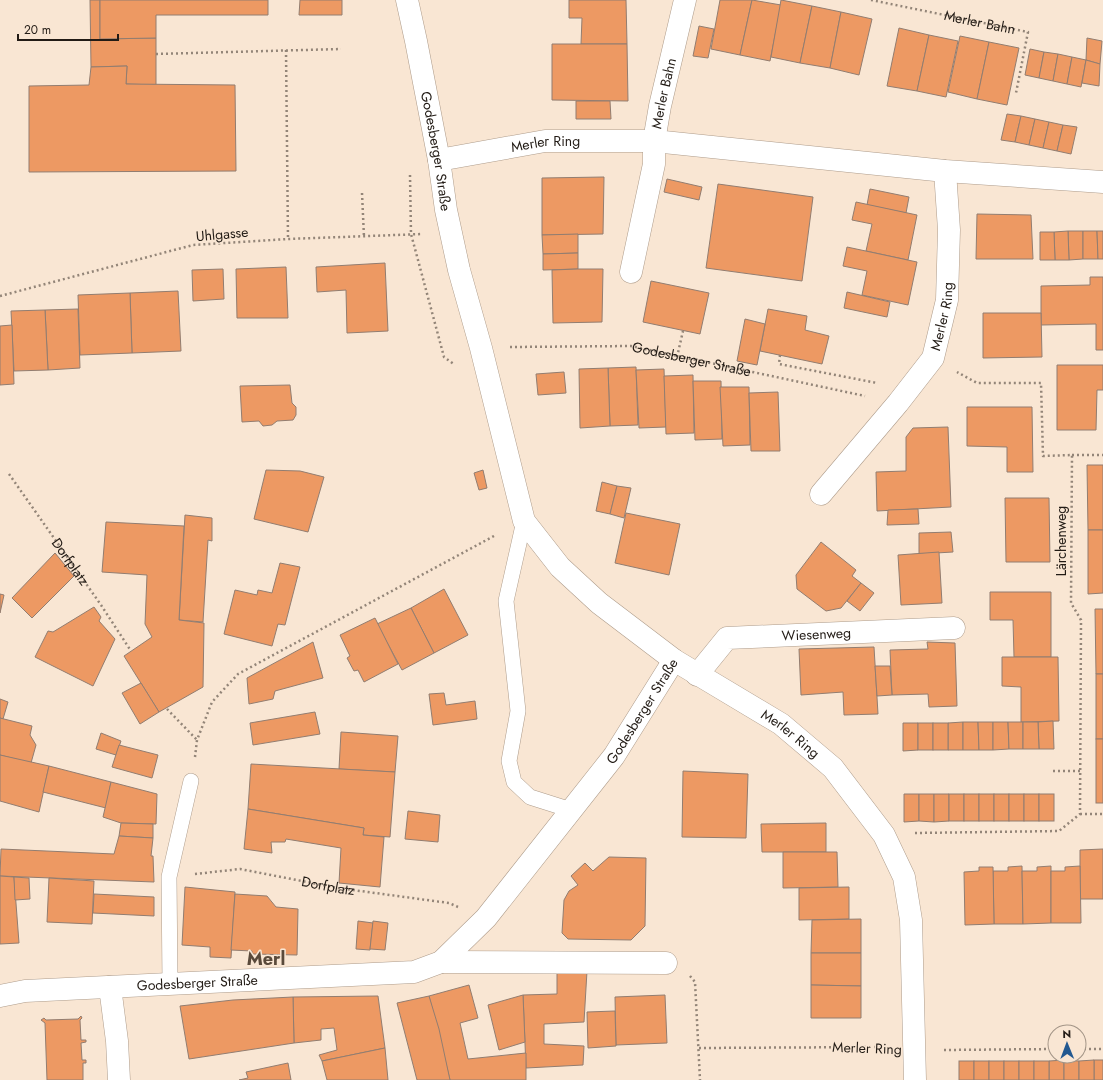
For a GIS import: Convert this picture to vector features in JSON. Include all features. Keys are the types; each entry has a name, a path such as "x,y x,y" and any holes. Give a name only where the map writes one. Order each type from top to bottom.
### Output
{"street":[{"name":"Godesberger Straße","path":"407,0 459,270 481,348 524,521 560,567 599,603 674,660 614,756 486,918 441,962"},
{"name":"Merler Bahn","path":"654,141 686,0"},
{"name":"Merler Ring","path":"439,160 545,141 654,141 945,171 1103,182"},
{"path":"631,272 654,164 654,141"},
{"name":"Merler Ring","path":"821,494 904,396 933,358 947,300 949,230 945,171"},
{"name":"Wiesenweg","path":"697,675 727,638 954,628"},
{"name":"Merler Ring","path":"674,660 781,724 833,768 884,835 904,877 911,920 915,1080"},
{"name":"Godesberger Straße","path":"0,996 25,991 110,986 414,972 441,962 666,963"},
{"path":"110,986 117,1041 119,1080"}],"lane":[{"name":"Godesberger Straße","path":"524,521 506,602 518,711 509,761 514,782 530,796 571,810"},
{"path":"170,983 169,877 191,781"}],"path":[{"name":"Merler Bahn","path":"871,0 1028,32 1016,93"},
{"path":"156,54 341,49"},
{"path":"286,50 288,239"},
{"path":"362,193 364,237"},
{"name":"Uhlgasse","path":"0,296 193,246 288,239 364,237 451,232"},
{"path":"677,357 684,331"},
{"name":"Godesberger Straße","path":"481,348 631,346 677,357 904,396"},
{"path":"780,355 779,364 904,396"},
{"path":"933,358 977,383 1041,383 1043,456 1103,455"},
{"name":"Lärchenweg","path":"1072,455 1071,603 1080,620 1080,814"},
{"name":"Dorfplatz","path":"9,474 101,605 131,651"},
{"path":"191,781 197,740 212,702 238,674 524,521"},
{"path":"167,709 197,740"},
{"path":"1054,771 1080,771"},
{"path":"884,835 1059,831 1080,814 1103,814"},
{"name":"Dorfplatz","path":"169,877 240,869 338,888 449,903 486,918"},
{"path":"666,963 685,969 695,982 700,1080"},
{"name":"Merler Ring","path":"699,1048 878,1046 915,1051 1047,1049"},
{"path":"1087,1049 1103,1048"}],"building":[{"path":"90,0 100,0 100,39 156,38 156,85 126,84 127,66 91,67"},
{"path":"100,0 268,0 268,15 156,15 156,38 100,39"},
{"path":"300,0 342,0 342,15 299,15"},
{"path":"569,0 626,0 627,44 581,44 582,18 569,18"},
{"path":"720,0 752,0 740,55 711,49"},
{"path":"752,0 781,5 770,61 740,55"},
{"path":"781,0 812,6 800,63 771,57"},
{"path":"812,6 841,12 830,68 800,63"},
{"path":"841,12 872,19 859,75 830,68"},
{"path":"699,26 714,29 708,58 693,56"},
{"path":"899,28 929,35 917,91 887,86"},
{"path":"929,35 958,41 946,97 917,91"},
{"path":"960,36 989,42 977,99 948,92"},
{"path":"1087,38 1102,41 1100,64 1086,60"},
{"path":"989,42 1019,48 1007,105 977,99"},
{"path":"552,44 627,44 628,101 552,100"},
{"path":"1030,49 1044,52 1039,78 1025,75"},
{"path":"1044,52 1058,54 1053,81 1039,78"},
{"path":"1058,54 1072,57 1067,84 1053,81"},
{"path":"1072,57 1086,60 1081,87 1067,84"},
{"path":"1086,60 1100,64 1099,86 1082,83"},
{"path":"127,66 126,84 235,85 236,171 29,172 29,86 89,85 91,67"},
{"path":"576,101 610,101 611,119 576,119"},
{"path":"1007,114 1021,116 1015,142 1001,140"},
{"path":"1021,116 1035,119 1029,145 1015,142"},
{"path":"1035,119 1049,122 1043,148 1029,145"},
{"path":"1049,122 1063,125 1057,151 1043,148"},
{"path":"1063,125 1077,127 1071,154 1057,151"},
{"path":"604,177 603,234 542,235 542,178"},
{"path":"667,179 702,187 699,200 664,192"},
{"path":"718,184 813,197 802,281 706,268"},
{"path":"870,189 909,197 906,213 867,205"},
{"path":"856,202 917,215 908,260 866,251 872,224 852,220"},
{"path":"977,214 1031,215 1033,259 976,259"},
{"path":"1068,231 1083,231 1083,259 1069,260"},
{"path":"1068,231 1069,260 1055,260 1054,232"},
{"path":"1083,231 1097,231 1098,259 1083,259"},
{"path":"1097,231 1103,231 1103,259 1098,259"},
{"path":"1040,232 1054,232 1055,260 1040,260"},
{"path":"578,234 578,253 543,254 542,235"},
{"path":"847,247 917,262 908,305 862,295 867,271 843,266"},
{"path":"578,253 578,269 543,270 543,254"},
{"path":"385,263 388,331 347,333 346,290 317,292 316,267"},
{"path":"286,267 288,318 237,318 236,269"},
{"path":"223,269 224,299 193,301 192,270"},
{"path":"603,269 602,322 553,323 552,270"},
{"path":"1090,277 1103,277 1103,350 1096,350 1096,324 1041,325 1041,286 1090,285"},
{"path":"651,281 709,293 700,334 643,322"},
{"path":"178,291 181,351 132,353 130,293"},
{"path":"847,292 890,302 887,317 844,308"},
{"path":"130,293 132,353 80,355 78,295"},
{"path":"78,309 80,368 48,370 45,310"},
{"path":"768,309 807,316 805,330 829,336 822,364 760,351"},
{"path":"45,310 48,370 14,371 11,311"},
{"path":"983,313 1041,313 1042,357 983,358"},
{"path":"745,319 765,324 757,365 737,361"},
{"path":"12,325 14,384 0,385 0,326"},
{"path":"1057,365 1103,365 1103,390 1097,390 1096,430 1057,430"},
{"path":"636,367 638,425 610,426 608,368"},
{"path":"608,368 610,426 580,428 579,369"},
{"path":"664,369 666,427 639,428 636,370"},
{"path":"564,372 566,393 538,395 536,374"},
{"path":"693,375 694,433 666,434 664,376"},
{"path":"693,381 721,381 722,439 695,440"},
{"path":"290,385 292,403 296,407 296,415 293,420 277,421 272,425 263,426 259,421 242,422 240,386"},
{"path":"720,387 749,387 750,445 723,446"},
{"path":"778,392 780,451 751,451 749,393"},
{"path":"967,407 1032,407 1033,472 1007,472 1007,447 967,446"},
{"path":"948,427 951,507 877,511 876,472 906,471 906,437 913,428"},
{"path":"1087,465 1103,465 1103,530 1088,530"},
{"path":"266,470 300,471 324,477 308,532 254,519"},
{"path":"483,470 487,488 479,490 474,473"},
{"path":"602,482 617,486 610,514 596,511"},
{"path":"617,486 631,488 624,518 610,514"},
{"path":"1005,498 1049,498 1050,562 1006,562"},
{"path":"918,509 919,524 887,525 888,510"},
{"path":"626,513 680,524 669,575 615,563"},
{"path":"185,515 212,518 212,541 208,540 203,622 179,620"},
{"path":"106,522 184,526 179,620 204,623 203,687 159,712 124,656 152,637 145,624 147,575 102,572"},
{"path":"1088,530 1103,530 1103,593 1088,594"},
{"path":"951,532 953,552 919,554 919,533"},
{"path":"821,542 856,570 852,576 861,583 841,608 826,611 797,589 796,575"},
{"path":"939,552 942,603 901,605 898,555"},
{"path":"55,553 74,576 32,618 12,598"},
{"path":"280,563 300,567 285,625 278,624 272,646 224,634 235,590 257,595 258,590 272,593"},
{"path":"861,583 874,593 860,611 847,601"},
{"path":"444,589 468,635 434,653 411,608"},
{"path":"990,592 1051,592 1051,657 1014,657 1013,620 990,620"},
{"path":"0,594 4,595 0,613"},
{"path":"94,607 101,617 99,621 115,639 93,686 35,657 48,631 53,632"},
{"path":"411,608 434,653 402,670 377,624"},
{"path":"1095,609 1103,609 1103,674 1096,674"},
{"path":"375,618 398,664 364,682 358,670 354,671 347,658 350,656 340,635"},
{"path":"313,642 323,678 275,691 273,699 249,704 247,678"},
{"path":"927,642 955,643 957,706 929,707 928,694 892,695 890,650 928,649"},
{"path":"874,647 878,714 844,715 843,692 801,695 799,649"},
{"path":"1002,657 1058,657 1059,721 1021,722 1021,687 1002,686"},
{"path":"875,666 890,666 892,695 877,696"},
{"path":"1096,674 1103,674 1103,739 1096,739"},
{"path":"141,683 159,712 140,724 122,693"},
{"path":"444,693 446,705 475,701 477,719 433,725 429,694"},
{"path":"0,699 8,702 3,719 0,718"},
{"path":"315,712 320,734 253,745 250,723"},
{"path":"0,718 32,726 30,735 36,745 31,763 0,755"},
{"path":"1053,721 1054,749 1039,749 1038,722"},
{"path":"963,722 963,750 948,750 948,723"},
{"path":"963,722 978,722 979,750 963,750"},
{"path":"978,722 993,722 993,750 979,750"},
{"path":"993,722 1008,722 1009,749 993,750"},
{"path":"1008,722 1023,722 1023,749 1009,749"},
{"path":"1023,722 1038,722 1039,749 1023,749"},
{"path":"903,723 918,723 918,750 903,751"},
{"path":"918,723 933,723 933,750 918,750"},
{"path":"933,723 948,723 948,750 933,750"},
{"path":"341,732 398,736 395,772 339,769"},
{"path":"101,733 121,741 116,755 96,749"},
{"path":"1096,739 1103,739 1103,803 1096,803"},
{"path":"119,745 158,755 152,778 112,767"},
{"path":"0,755 49,766 39,812 0,801"},
{"path":"251,764 395,772 390,837 363,835 364,828 248,809"},
{"path":"49,766 111,782 106,808 43,792"},
{"path":"683,771 748,774 746,838 682,837"},
{"path":"111,782 157,794 156,824 121,823 103,817"},
{"path":"904,794 919,794 919,821 904,822"},
{"path":"919,794 934,794 934,822 919,821"},
{"path":"934,794 949,794 949,821 934,822"},
{"path":"949,794 964,794 964,821 949,821"},
{"path":"964,794 979,794 979,821 964,821"},
{"path":"979,794 994,794 994,821 979,821"},
{"path":"994,794 1009,794 1009,821 994,821"},
{"path":"1009,794 1024,794 1024,821 1009,821"},
{"path":"1024,794 1039,794 1039,821 1024,821"},
{"path":"1039,794 1054,794 1054,821 1039,821"},
{"path":"248,809 364,828 363,835 384,837 380,887 339,883 341,848 286,839 285,842 271,842 272,853 244,849"},
{"path":"408,811 440,815 438,842 405,839"},
{"path":"121,823 153,824 153,838 119,836"},
{"path":"826,823 826,852 762,852 761,824"},
{"path":"119,836 153,838 151,856 153,856 154,882 0,876 1,849 114,854"},
{"path":"1103,849 1103,899 1080,899 1080,850"},
{"path":"783,852 837,852 838,887 783,888"},
{"path":"609,857 646,858 645,926 631,940 568,939 562,933 564,900 569,891 578,885 571,876 585,863 593,871"},
{"path":"1022,866 1023,924 994,924 993,871 1008,871 1008,867"},
{"path":"1051,866 1051,923 1023,924 1022,871 1037,871 1037,867"},
{"path":"1080,866 1081,923 1051,923 1051,871 1065,871 1065,867"},
{"path":"979,867 993,867 994,924 965,925 964,872 979,871"},
{"path":"0,876 14,877 19,943 0,944"},
{"path":"14,877 29,878 30,899 15,900"},
{"path":"49,878 94,881 92,924 47,922"},
{"path":"185,887 235,892 231,958 210,957 210,947 182,945"},
{"path":"849,887 849,919 799,920 799,888"},
{"path":"94,894 154,897 154,916 93,913"},
{"path":"235,894 267,896 276,907 298,909 297,955 252,954 252,951 231,950"},
{"path":"861,919 861,953 811,953 812,920"},
{"path":"358,921 373,923 370,950 356,949"},
{"path":"373,921 388,923 385,950 370,949"},
{"path":"811,953 861,953 861,986 811,985"},
{"path":"557,971 587,971 584,1022 544,1024 544,1044 584,1046 583,1065 526,1068 523,995 557,994"},
{"path":"469,985 478,1018 460,1023 468,1059 526,1053 526,1080 450,1080 429,996"},
{"path":"811,985 861,986 861,1018 811,1018"},
{"path":"523,995 525,1042 499,1050 488,1005"},
{"path":"665,995 667,1043 616,1045 615,997"},
{"path":"378,996 385,1048 322,1061 319,1055 337,1050 334,1028 321,1029 321,1040 294,1043 293,997"},
{"path":"429,996 439,1029 450,1080 417,1080 397,1003"},
{"path":"293,997 294,1043 189,1059 180,1006 233,1000"},
{"path":"615,1011 616,1046 588,1048 587,1012"},
{"path":"81,1016 81,1040 86,1040 86,1042 81,1043 82,1060 86,1060 86,1063 83,1063 83,1080 47,1080 45,1023 41,1020 44,1018 46,1020 78,1019"},
{"path":"385,1048 388,1080 327,1080 322,1061"},
{"path":"1087,1060 1094,1060 1094,1080 1079,1080 1079,1064 1087,1064"},
{"path":"1094,1060 1103,1060 1103,1080 1094,1080"},
{"path":"959,1061 974,1061 974,1080 959,1080"},
{"path":"974,1061 989,1061 989,1080 974,1080"},
{"path":"989,1061 1004,1061 1004,1080 989,1080"},
{"path":"1004,1061 1019,1061 1019,1080 1004,1080"},
{"path":"1019,1061 1034,1061 1034,1080 1019,1080"},
{"path":"1034,1061 1047,1061 1047,1064 1049,1064 1049,1080 1034,1080"},
{"path":"288,1063 291,1080 239,1080 248,1078 246,1072"},
{"path":"1049,1064 1064,1064 1064,1080 1049,1080"},
{"path":"1064,1064 1079,1064 1079,1080 1064,1080"}],"district":[{"name":"Merl","path":"266,959"}]}
